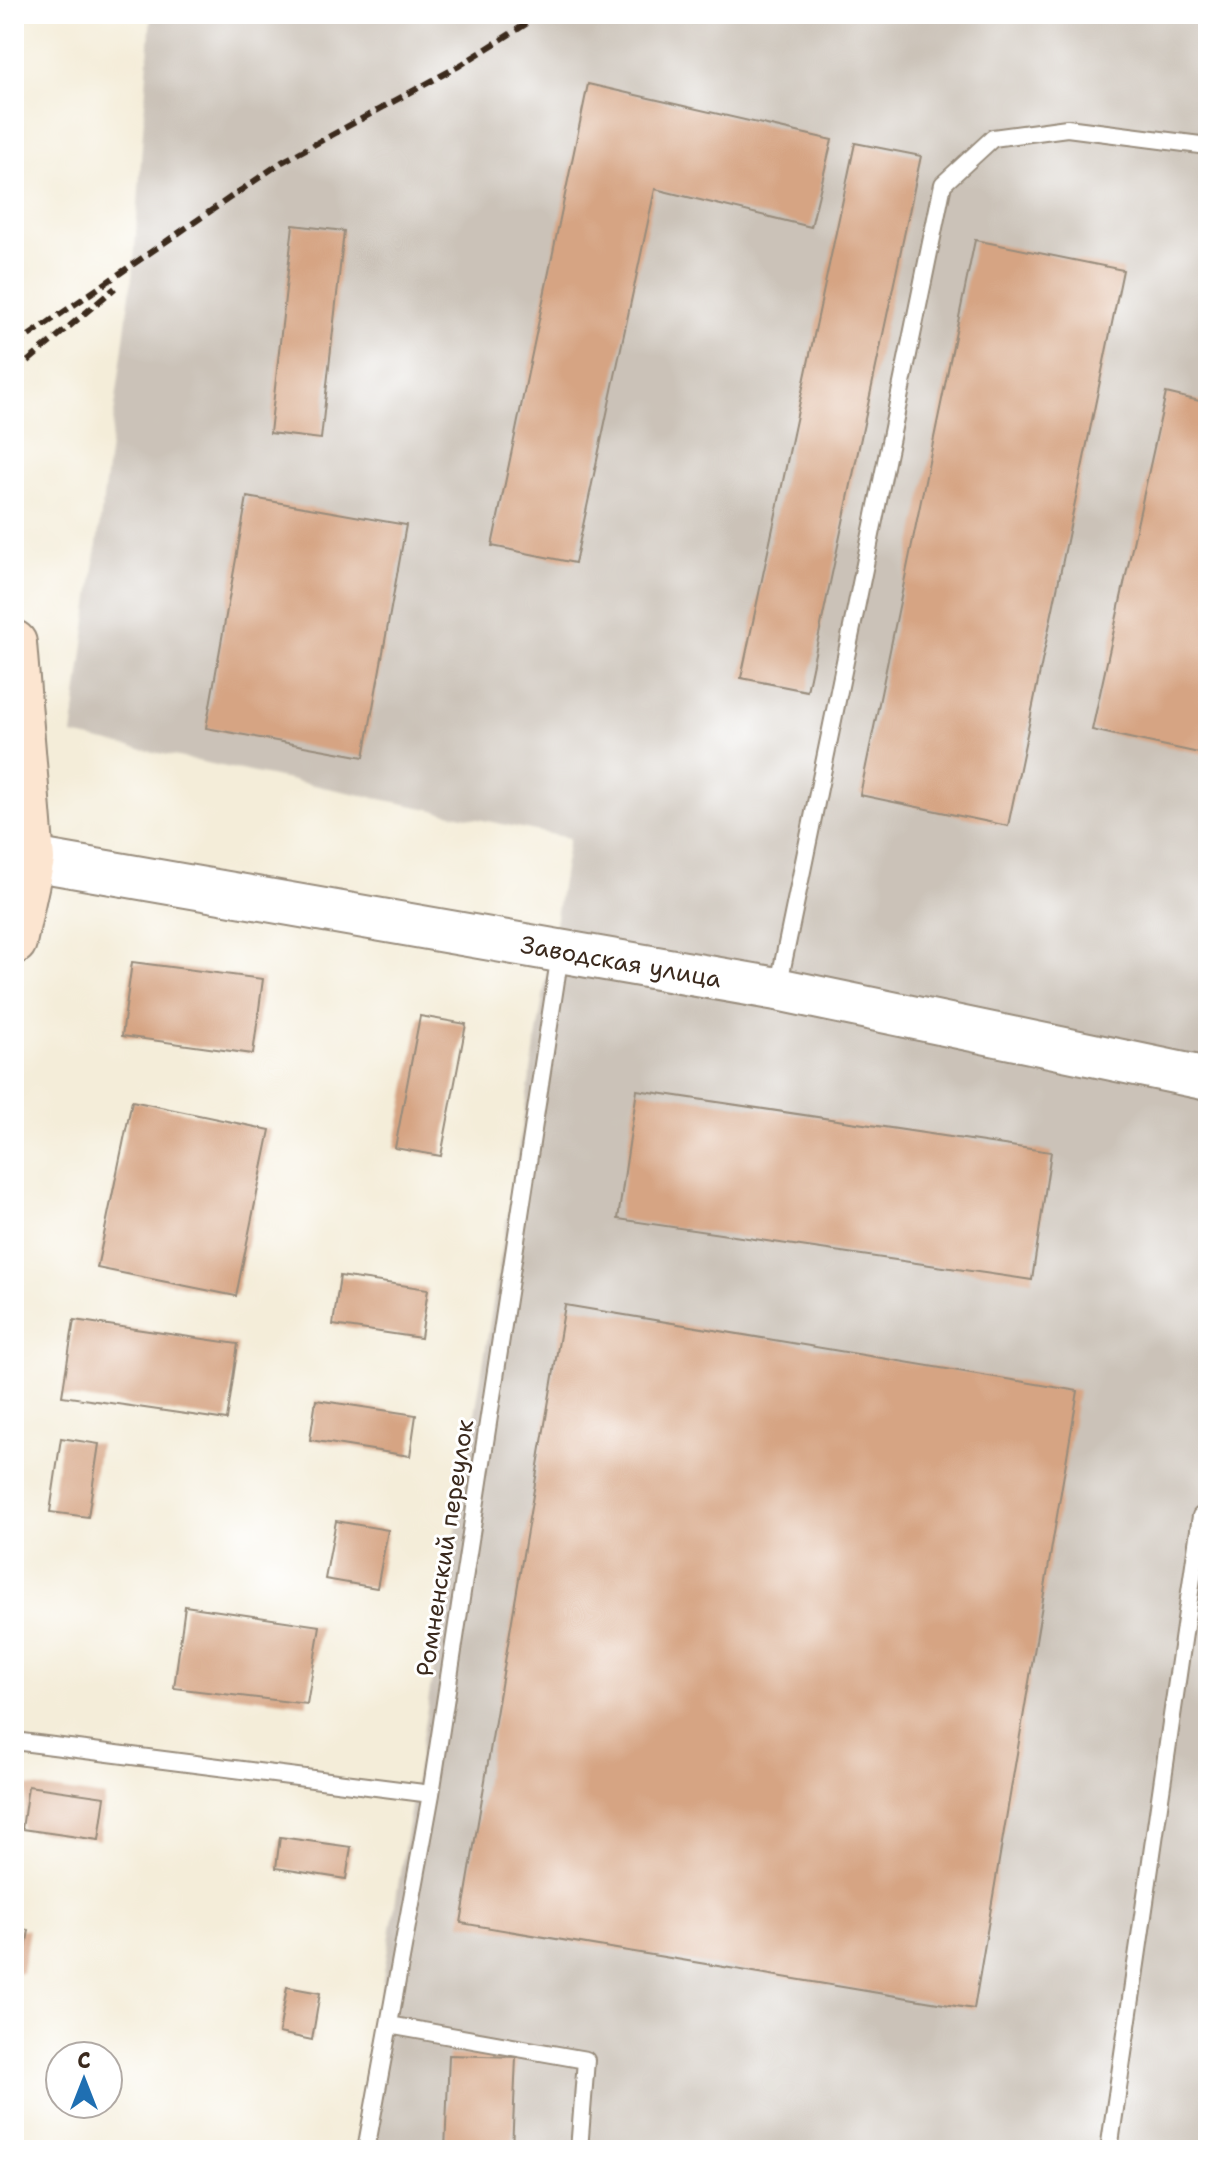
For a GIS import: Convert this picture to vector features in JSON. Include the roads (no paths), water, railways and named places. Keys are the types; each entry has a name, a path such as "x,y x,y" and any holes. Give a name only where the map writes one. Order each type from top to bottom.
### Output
{"main road":[{"path":"14,643 23,857 14,942"}],"street":[{"name":"Заводская улица","path":"23,857 777,989 1208,1079"}],"lane":[{"path":"777,989 943,184 993,138 1067,128 1208,146"},
{"name":"Ромненский переулок","path":"366,2150 431,1794 561,952"},
{"path":"1109,2150 1201,1516 1208,1517"},
{"path":"14,1741 431,1794"},
{"path":"389,2025 586,2060 579,2150"}],"railway":[{"path":"14,346 282,162 459,66 542,14"},
{"path":"14,373 115,288"}]}
